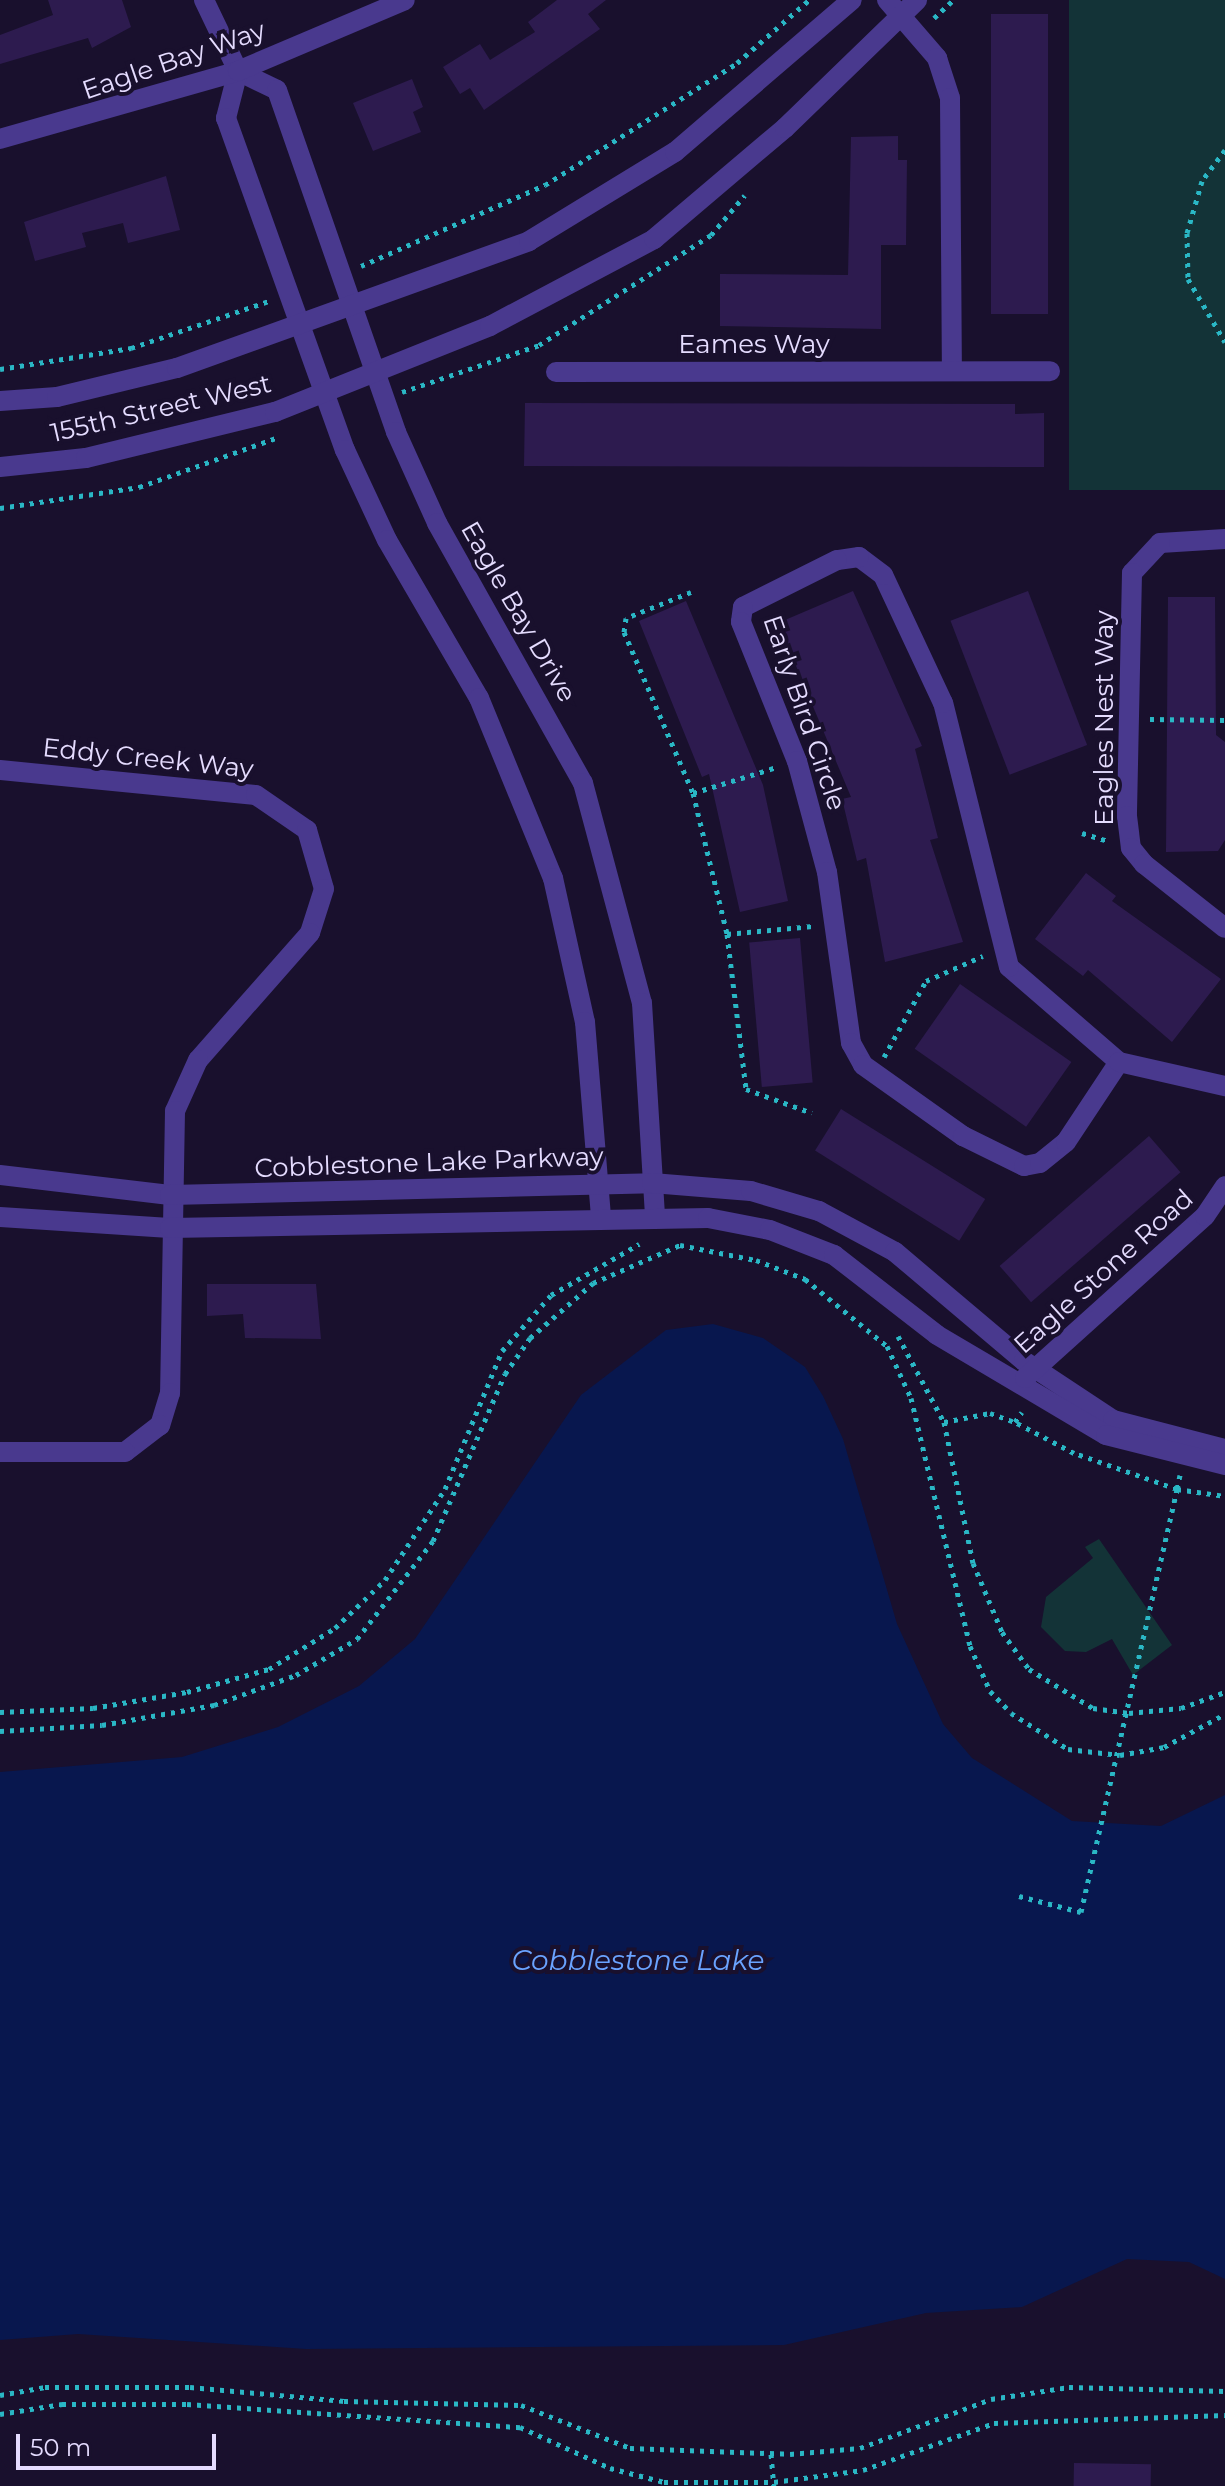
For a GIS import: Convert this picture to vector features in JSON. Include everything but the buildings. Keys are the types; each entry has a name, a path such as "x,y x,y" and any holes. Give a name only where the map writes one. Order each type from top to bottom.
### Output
{"street":[{"path":"204,0 238,71 226,118 326,390 387,540 479,698 553,878 585,1022 601,1218"},
{"name":"Eagle Bay Way","path":"0,139 238,71 405,0"},
{"name":"155th Street West","path":"0,401 57,397 177,368 357,306 529,241 661,161 852,0"},
{"name":"155th Street West","path":"0,467 177,436 275,412 490,326 654,239 785,128 894,8 917,0"},
{"path":"894,8 937,58 954,117 952,370"},
{"name":"Eagle Bay Drive","path":"238,71 277,90 357,306 376,372 437,523 546,713 603,841 642,1003 655,1217"},
{"name":"Eames Way","path":"556,372 1050,371"},
{"name":"Eagles Nest Way","path":"1225,539 1160,543 1132,573 1129,719 1131,848 1225,928"},
{"name":"Early Bird Circle","path":"1119,1062 1066,1142 1040,1163 1024,1166 1007,1163 871,1072 851,1043 827,872 797,761 741,622 743,607 837,560 859,557 883,575 943,703 1004,952 1024,987 1119,1062 1225,1086"},
{"name":"Eddy Creek Way","path":"0,770 256,795 297,818 315,843 324,873 317,919 188,1076 171,1129 170,1393 160,1425 125,1452 0,1452"},
{"name":"Cobblestone Lake Parkway","path":"0,1175 170,1195 652,1183 751,1191 853,1227 895,1252 1036,1370 1113,1420 1225,1449"},
{"name":"Eagle Stone Road","path":"1018,1383 1036,1370 1224,1195"},
{"path":"0,1217 170,1228 655,1217 770,1230 834,1255 937,1335 1106,1435 1225,1465"},
{"path":"834,1255 853,1227"}],"path":[{"path":"345,273 545,185 737,63 809,0"},
{"path":"1225,150 1202,181 1187,233 1188,279 1225,342"},
{"path":"0,369 131,348 289,293"},
{"path":"0,508 139,487 286,434"},
{"path":"691,592 626,618 624,632 693,793 727,934 746,1089 812,1113"},
{"path":"1129,719 1225,720"},
{"path":"693,793 782,766"},
{"path":"727,934 822,925"},
{"path":"871,1072 897,1040 926,981 1004,952"},
{"path":"0,1712 137,1703 202,1689 269,1669 335,1628 385,1580 445,1489 491,1370 529,1317 586,1272 646,1240"},
{"path":"0,1731 102,1725 214,1705 296,1675 357,1639 432,1541 505,1374 530,1338 593,1283 680,1245 756,1260 805,1279 887,1346 911,1398 970,1646 990,1691 1039,1735 1068,1749 1120,1755 1181,1741 1225,1714"},
{"path":"890,1326 912,1352 944,1422 959,1519 1009,1644 1067,1696 1129,1713 1181,1708 1225,1692"},
{"path":"1015,1422 1027,1404"},
{"path":"944,1422 990,1413 1015,1422 1114,1471 1177,1489 1225,1496"},
{"path":"1019,1896 1081,1912 1120,1755 1181,1467"},
{"path":"0,2395 45,2387 190,2387 344,2401 521,2405 630,2448 771,2454 860,2448 991,2399 1069,2387 1225,2391"},
{"path":"0,2414 62,2404 187,2404 520,2427 610,2468 664,2482 774,2484 863,2470 994,2423 1225,2415"},
{"path":"771,2454 774,2484"}],"green space":[{"path":"1069,0 1225,0 1225,490 1069,490"},
{"path":"1099,1539 1172,1645 1133,1675 1112,1639 1086,1652 1065,1651 1041,1627 1046,1597 1093,1558 1085,1547"}],"water":[{"name":"Cobblestone Lake","path":"713,1324 763,1338 805,1367 823,1396 843,1439 897,1624 943,1724 972,1758 1072,1821 1161,1826 1225,1795 1225,2279 1189,2262 1127,2259 1022,2307 926,2313 784,2345 306,2349 78,2334 0,2340 0,1772 182,1757 278,1727 359,1686 415,1639 581,1395 666,1330"}]}
